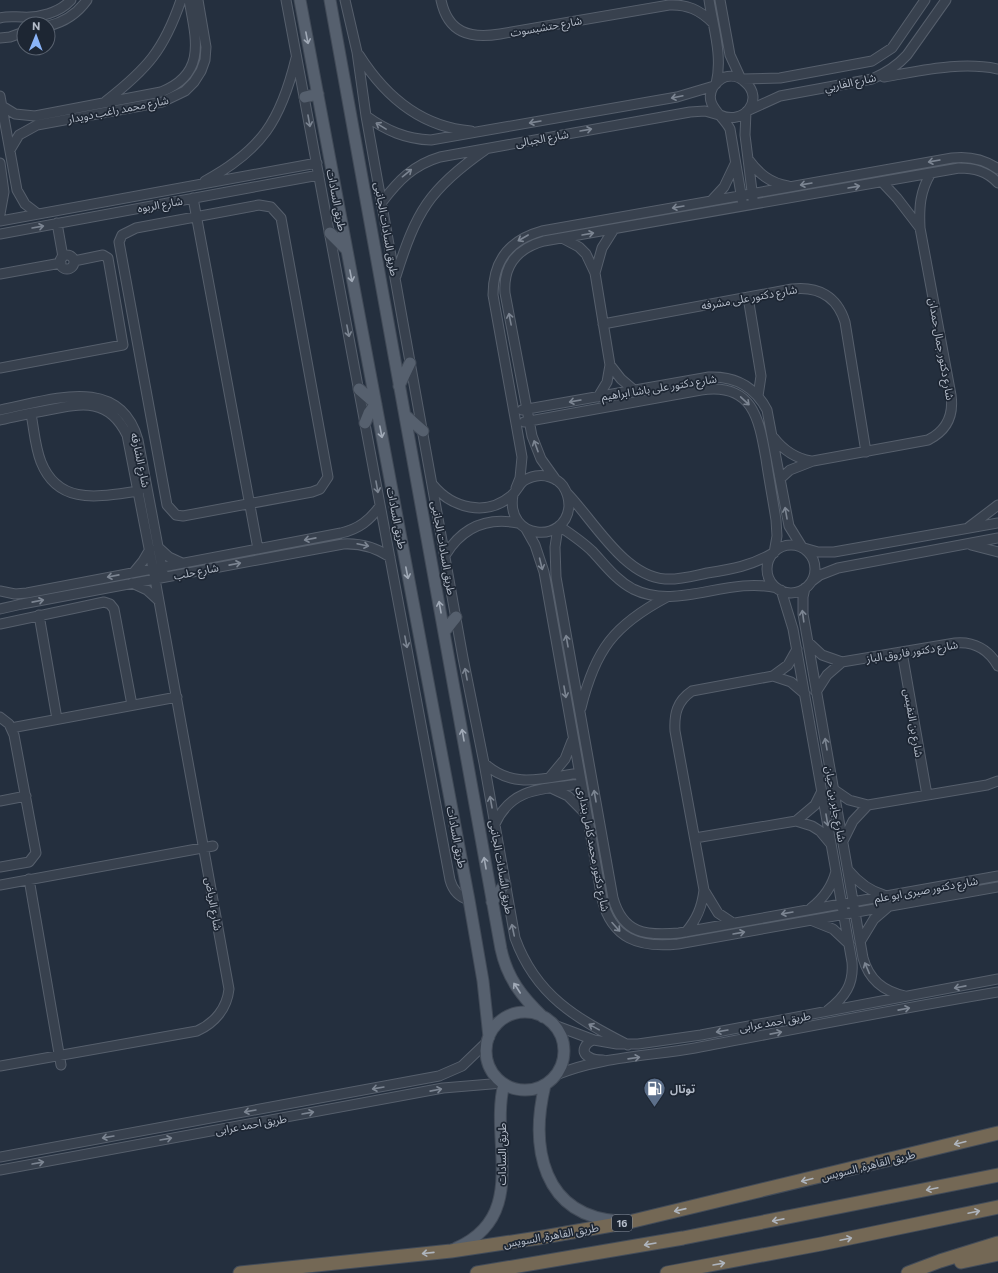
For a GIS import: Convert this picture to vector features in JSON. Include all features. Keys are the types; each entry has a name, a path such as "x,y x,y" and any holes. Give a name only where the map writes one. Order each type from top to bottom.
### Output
{"highway":[{"name":"طريق القاهرة, السويس","path":"240,1273 451,1251 629,1222 998,1133"},
{"name":"16","path":"477,1273 683,1238 998,1175"},
{"path":"666,1273 813,1246 998,1207"},
{"path":"909,1273 940,1261 998,1243"},
{"path":"909,1273 998,1254"}],"main road":[{"name":"طريق السادات","path":"300,0 469,900 483,981 488,1039"},
{"name":"طريق السادات","path":"330,0 502,957 519,992 543,1017"},
{"path":"305,97 318,94"},
{"path":"330,233 346,250"},
{"path":"399,386 410,363"},
{"path":"359,388 376,404 369,413 365,423"},
{"path":"404,415 423,431"},
{"path":"444,632 456,616"},
{"path":"492,902 505,884"},
{"path":"531,1013 543,1017 554,1025 560,1034 564,1048 562,1063 556,1075 545,1085 535,1089 524,1090 514,1088 504,1083 490,1068 487,1056 488,1039 499,1023 514,1014 531,1013"},
{"name":"طريق السادات","path":"451,1251 473,1239 482,1231 489,1221 499,1198 503,1172 501,1110 504,1083"},
{"path":"545,1085 540,1116 539,1148 545,1172 551,1183 567,1202 584,1213 606,1220 629,1222"}],"street":[{"path":"0,18 47,14 58,10 71,0"},
{"path":"56,23 70,17 83,6 86,0"},
{"path":"104,103 132,81 156,54 173,23 181,0"},
{"name":"شارع محمد راغب دويدار","path":"1,101 15,114 35,116 161,92 171,88 186,75 192,66 197,46 189,0"},
{"name":"شارع محمد راغب دويدار","path":"10,150 14,142 26,130 37,125 162,102 185,91 201,72 205,60 206,47 198,0"},
{"path":"286,0 450,880 452,886 459,895 469,900"},
{"name":"طريق السادات الجانبى","path":"345,0 357,52 366,116 410,363 517,943 524,958 544,988 566,1010 628,1045"},
{"name":"شارع حتشبسوت","path":"441,0 445,14 457,29 470,35 484,37 669,5 679,5 693,8 706,16 713,23"},
{"name":"شارع حتشبسوت","path":"669,5 680,0"},
{"path":"709,0 718,58 718,74 710,96 712,106 730,129 742,206"},
{"path":"720,0 730,55 742,79 750,88 752,94 752,100 747,112 745,135 754,204"},
{"name":"شارع الفاربي","path":"742,79 780,78 872,61 892,48 925,0"},
{"name":"شارع الفاربي","path":"747,112 780,96 872,79 882,75 900,63 946,0"},
{"path":"0,38 16,35"},
{"path":"357,52 369,71 400,104 419,116 440,125 462,130 484,132"},
{"path":"197,185 234,164 259,142 272,123 285,98 296,55"},
{"path":"872,79 952,66 986,67 998,69"},
{"path":"715,85 725,78 736,77 742,79"},
{"name":"شارع الجبالى","path":"366,116 398,135 415,139 443,139 678,97 715,85"},
{"path":"1,101 17,190 25,204 38,214"},
{"name":"شارع الجبالى","path":"382,202 402,178 414,168 428,160 690,112 705,111 720,115"},
{"path":"720,115 737,118 747,112"},
{"path":"23,116 22,123 26,130"},
{"path":"396,278 410,235 425,206 446,180 488,148"},
{"path":"748,158 762,175 771,181 791,187"},
{"path":"522,526 512,510 515,492 520,478 522,457 493,296 494,279 498,264 511,246 529,234 542,231 952,158 973,158 983,160 998,169"},
{"path":"952,158 954,169"},
{"path":"710,201 727,183 736,160"},
{"path":"0,163 4,192 0,214"},
{"name":"شارع الربوه","path":"0,222 317,163"},
{"path":"998,183 989,174 979,170 969,168 954,169 544,241 525,248 516,255 510,263 504,283 527,410 536,448 541,459 556,480 623,559 642,573 653,577 677,579 744,567 759,562 778,549 790,545 818,552 834,552 998,523"},
{"path":"264,173 266,185"},
{"name":"شارع دكتور جمال حمدان","path":"780,480 790,470 812,461 928,440 935,436 946,425 952,411 950,388 920,228 920,201 922,191 931,173"},
{"name":"شارع الربوه","path":"0,234 319,175"},
{"name":"شارع دكتور جمال حمدان","path":"882,182 897,198 920,228"},
{"path":"4,192 11,193 17,190"},
{"path":"193,198 258,549"},
{"path":"259,205 271,207 281,218 328,477 320,489 312,492 183,516 176,515 167,505 119,242 122,235 128,230 196,217 259,205"},
{"path":"60,223 67,259"},
{"path":"594,273 602,248 614,229"},
{"path":"542,231 544,241"},
{"path":"562,238 579,247 586,254 594,273 610,365 606,382 598,397"},
{"path":"0,274 67,259 103,255 108,258 123,345 0,368"},
{"name":"شارع دكتور على مشرفه","path":"603,324 803,288 824,293 835,303 843,316 866,452"},
{"path":"748,297 761,376 758,396"},
{"path":"610,365 621,379 635,391"},
{"name":"شارع دكتور على باشا ابراهيم","path":"515,412 710,377 724,377 738,381 749,387 758,396 767,410 789,526 803,548"},
{"path":"732,392 738,381"},
{"name":"شارع دكتور على باشا ابراهيم","path":"517,424 701,390 717,388 732,392 748,404 759,421 776,520 777,536 774,553"},
{"name":"شارع الشارقه","path":"0,410 85,395 106,400 124,412 130,420 138,440 157,568"},
{"name":"شارع الشارقه","path":"0,420 86,404 106,410 122,425 127,435 139,491 154,548"},
{"path":"31,414 41,462 48,474 57,484 73,494 82,496 95,497 139,491"},
{"name":"شارع دكتور جمال حمدان","path":"773,438 786,451 794,456 812,461"},
{"path":"432,485 447,499 467,507 487,507 505,501 515,492 522,482 534,476 548,476 556,480"},
{"path":"446,554 460,536 480,524 499,521 522,526 542,533 558,527 565,519 568,511 569,501 567,492"},
{"path":"966,529 998,505"},
{"name":"شارع حلب","path":"0,591 15,594 27,593 351,531 368,521 380,506"},
{"name":"شارع دكتور محمد كامل بندارى","path":"522,526 535,545 544,572 598,882 604,908 612,924 626,936 645,944 656,946 682,944 855,913"},
{"path":"558,527 582,542 622,583 644,594 668,597 746,584 794,592 806,588 820,575 838,568 998,538"},
{"name":"شارع دكتور محمد كامل بندارى","path":"558,527 555,547 556,577 610,879 616,908 628,925 646,934 686,932 853,902"},
{"name":"شارع حلب","path":"0,609 343,544 363,545 382,552 390,557"},
{"path":"968,544 998,552"},
{"path":"134,572 154,548 182,563"},
{"path":"803,548 808,552 814,563 814,575 812,581"},
{"path":"774,553 770,559 768,571 769,578 779,589"},
{"name":"شارع الرياض","path":"0,1066 61,1060 197,1031 209,1024 222,1010 228,996 228,982 209,847 177,697 159,601 159,578 157,568"},
{"path":"132,583 147,590 159,601"},
{"name":"شارع جابر بن حيان","path":"806,588 802,606 807,641 865,966 873,980 887,990 908,996"},
{"name":"شارع جابر بن حيان","path":"779,589 791,618 852,962 852,980 844,996 826,1012"},
{"path":"580,712 591,671 609,641 634,617 668,597"},
{"path":"0,624 104,602 110,604 114,609 132,706"},
{"path":"39,615 57,720"},
{"name":"شارع دكتور فاروق الباز","path":"807,641 822,655 842,662 955,643 968,643 984,649 998,666"},
{"path":"686,932 697,917 701,908 704,890 675,731 674,720 680,703 685,696 699,689 774,676 788,665 797,649"},
{"name":"شارع بن النفيس","path":"902,652 926,795"},
{"path":"816,692 827,675 842,662"},
{"path":"774,676 791,682 805,694"},
{"path":"12,728 177,697"},
{"path":"0,717 12,728 36,849 35,857 29,862 0,868"},
{"path":"550,777 565,759 573,738"},
{"path":"484,763 498,774 514,780 527,781 579,773"},
{"path":"833,788 849,800 868,805 987,785 998,781"},
{"path":"495,824 499,814 514,799 523,794 581,784"},
{"path":"552,788 568,796 586,815"},
{"path":"796,821 815,805 822,791"},
{"path":"0,802 26,796"},
{"path":"843,841 853,821 868,805"},
{"path":"695,838 796,821 812,826 826,837 831,844"},
{"path":"0,885 209,847"},
{"path":"848,869 853,877 865,886 888,896"},
{"path":"810,909 824,896 832,884 836,870"},
{"name":"شارع دكتور صبرى ابو علم","path":"853,902 998,876"},
{"path":"29,879 61,1060"},
{"path":"598,882 610,879"},
{"name":"شارع دكتور صبرى ابو علم","path":"855,913 998,887"},
{"path":"704,890 718,913 733,923"},
{"path":"860,942 874,919 888,907"},
{"path":"810,921 833,929 849,944"},
{"name":"طريق احمد عرابى","path":"554,1025 594,1040 628,1045 689,1037 998,979"},
{"path":"978,983 980,995"},
{"name":"طريق احمد عرابى","path":"556,1075 575,1068 998,992"},
{"path":"689,1037 692,1048"},
{"name":"طريق احمد عرابى","path":"0,1157 439,1076 454,1070 468,1061 488,1039"},
{"path":"594,1040 586,1043 584,1047 586,1055 593,1059 608,1062"},
{"name":"طريق احمد عرابى","path":"0,1170 443,1088 504,1083"},
{"path":"392,1085 395,1097"},
{"path":"20,1153 23,1166"}],"place":[{"name":"توتال","path":"655,1108"}]}
